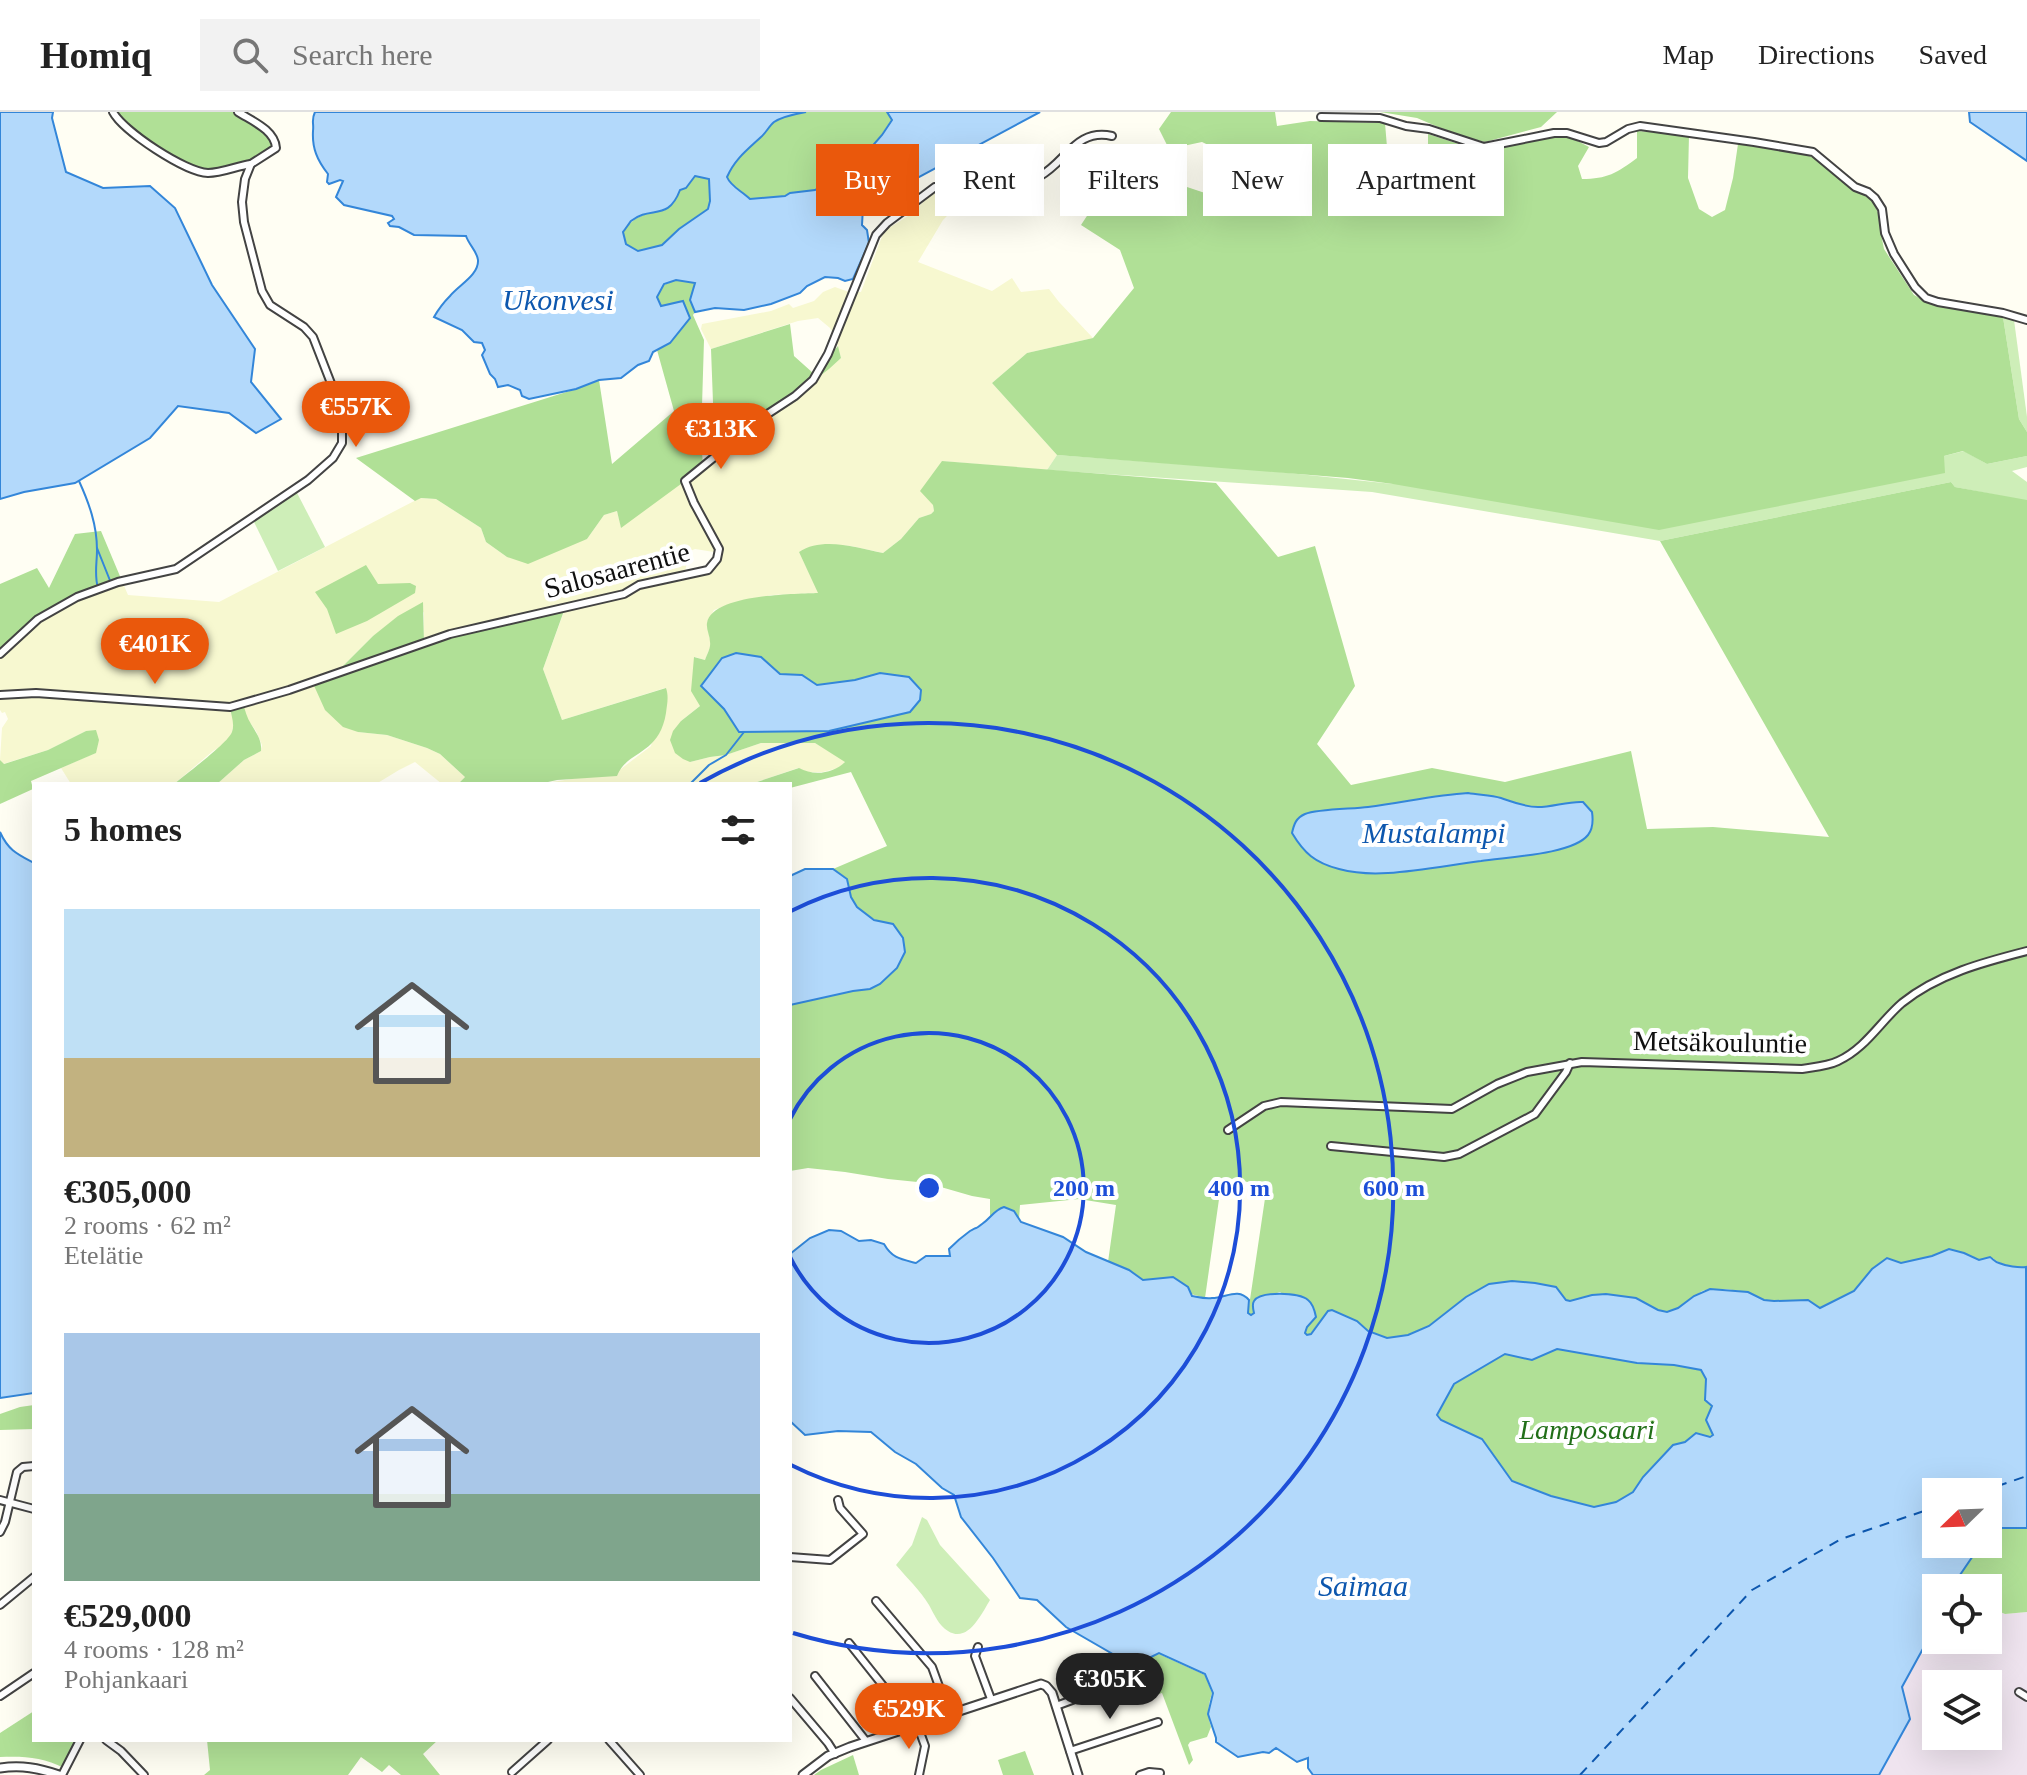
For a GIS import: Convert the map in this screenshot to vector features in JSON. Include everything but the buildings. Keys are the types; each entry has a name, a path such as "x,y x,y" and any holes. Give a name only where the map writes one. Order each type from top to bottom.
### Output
{"street":[{"path":"113,112 126,129 165,155 210,173 251,164 276,148 271,134 238,112"},
{"path":"1321,117 1380,118 1429,129 1484,147 1554,133 1567,133 1599,143 1640,126 1813,152 1855,187 1875,198 1884,213 1885,233 1894,254 1915,287 1926,298 2027,320"},
{"name":"Salosaarentie","path":"0,695 36,693 230,707 289,690 450,634 624,594 639,585 708,570 717,559 719,549 685,481 813,380 828,354 873,241 883,227 935,187 946,187 971,197 984,198 1039,177 1082,140 1099,135 1112,136"},
{"path":"0,654 38,619 77,597 118,582 176,569 308,480 333,458 342,443 342,425 334,391 313,337 304,327 270,305 262,291 244,222 242,202 251,164"},
{"name":"Metsäkouluntie","path":"1228,1130 1264,1106 1281,1102 1452,1109 1497,1084 1527,1072 1570,1063 1802,1069 1837,1062 1864,1045 1902,1003 1944,977 2027,951"},
{"path":"1331,1146 1444,1157 1459,1154 1535,1114 1570,1063"},
{"path":"0,1532 17,1472 23,1467 32,1466"},
{"path":"0,1500 32,1508"},
{"path":"792,1557 830,1560 863,1534 840,1508 838,1500"},
{"path":"0,1605 32,1579"},
{"path":"876,1601 932,1667 949,1714"},
{"path":"849,1643 896,1702 907,1728"},
{"path":"978,1647 975,1656 991,1699"},
{"path":"0,1696 32,1674"},
{"path":"815,1676 866,1741"},
{"path":"1056,1706 1137,1676"},
{"path":"803,1775 818,1763 866,1741 1041,1684 1049,1689 1056,1706 1078,1775"},
{"path":"2019,1692 2027,1697"},
{"path":"792,1700 835,1754"},
{"path":"1070,1751 1158,1722"},
{"path":"917,1724 925,1746 919,1775"},
{"path":"0,1768 29,1766 61,1775 79,1742"},
{"path":"109,1742 144,1775"},
{"path":"512,1772 546,1742"},
{"path":"611,1742 640,1775"},
{"path":"1140,1775 1160,1773"}],"shaded area":[{"path":"2027,1612 2027,1775 1879,1775 1910,1719 1902,1687 1922,1651 1922,1654 2002,1654 2002,1613"}],"green space":[{"path":"113,112 238,112 271,134 276,148 251,164 210,173 165,155 126,129"},
{"path":"806,112 887,112 892,119 874,144 816,144 816,189 749,199 727,177 734,165 774,122"},
{"path":"1171,112 1275,112 1277,126 1310,121 1385,123 1387,144 1328,144 1328,216 1504,216 1504,148 1551,137 1572,138 1589,147 1578,166 1582,179 1611,174 1637,158 1637,131 1689,135 1688,178 1699,209 1712,217 1725,210 1738,144 1807,155 1853,189 1871,198 1880,217 1884,249 1914,295 1931,304 2003,317 2019,419 2027,432 2027,456 1987,464 1963,451 1944,456 1945,473 1659,530 1348,478 1057,455 992,383 1027,353 1093,338 1134,288 1120,250 1081,225 1087,216 1187,216 1187,187 1203,192 1203,216 1312,216 1312,144 1166,144 1159,129"},
{"path":"1380,112 1557,112 1541,127 1485,142 1457,135 1417,118"},
{"path":"1428,134 1459,144 1428,144"},
{"path":"695,176 709,179 708,209 662,245 637,251 626,244 623,232 632,222 646,214 665,210 680,189 686,188"},
{"path":"935,191 935,216 947,216 918,262 992,291 1012,278 1021,292 1049,289 1093,338 1027,353 992,383 1057,455 1047,470 942,461 934,511 919,518 901,539 883,553 826,544 799,552 819,593 772,595 714,610 707,623 711,645 705,660 695,657 701,705 681,721 690,762 726,755 761,743 815,743 846,761 839,768 807,772 798,768 757,782 552,782 617,772 651,746 665,688 562,720 543,669 565,609 424,643 424,612 373,636 342,667 311,679 358,732 387,735 440,754 465,777 460,782 440,782 415,762 379,782 219,782 244,760 261,751 262,745 251,724 230,711 234,720 232,733 225,744 176,782 70,782 61,768 95,753 86,731 48,750 3,764 0,760 2,728 8,719 5,712 0,710 0,654 50,611 122,581 128,595 219,602 420,498 436,499 481,528 486,542 507,557 587,539 604,515 617,511 621,527 841,358 835,336 818,318 798,321 711,349 701,329 702,324 771,311 789,304 793,308 814,301 823,292 835,287 861,292 884,231 908,216 919,216 919,206","holes":["690,551 714,552 715,560 699,575 685,575 668,582 668,579 685,571"]},
{"path":"676,280 696,283 690,300 704,340 703,465 621,528 617,511 604,515 587,539 528,564 507,557 486,542 481,528 436,499 421,498 415,501 356,458 599,380 612,464 674,411 657,350 670,343 672,305 661,306 657,297 664,285"},
{"path":"2003,317 2014,320 2027,432 2019,419"},
{"path":"790,324 794,356 813,373 838,346 841,358 715,456 711,349"},
{"path":"1964,451 1987,464 2027,456 2027,467 2012,471 2027,482 2027,501 1955,487 1951,482 1660,541 1372,492 1047,470 1057,455 1260,470 1393,484 1944,473 1944,456"},
{"path":"942,461 1216,483 1278,557 1315,546 1355,686 1317,744 1351,785 1432,768 1505,782 1631,751 1647,829 1713,827 1829,837 1660,541 1951,482 1955,487 2027,500 2027,1267 2004,1264 1993,1258 1979,1260 1949,1249 1901,1263 1891,1259 1872,1269 1847,1296 1820,1308 1807,1300 1764,1300 1748,1292 1725,1289 1702,1291 1667,1312 1636,1298 1606,1294 1570,1301 1466,1297 1429,1326 1408,1335 1387,1338 1331,1310 1307,1335 1307,1327 1316,1317 1280,1292 1268,1296 1254,1314 1248,1313 1267,1185 1222,1178 1205,1298 1143,1280 1129,1270 1108,1262 1116,1205 1079,1199 1020,1205 1019,1219 1014,1211 998,1209 990,1217 990,1199 927,1183 808,1168 792,1171 792,1005 870,989 893,924 874,919 863,912 854,903 845,881 833,869 887,846 851,772 792,787 792,782 757,782 799,768 810,772 829,771 845,762 815,743 761,743 726,755 690,762 675,753 670,740 681,721 700,706 691,691 694,657 705,660 710,644 707,623 712,613 738,601 818,593 799,552 808,547 829,544 883,553 901,539 919,518 934,511 933,505 920,491"},
{"path":"295,489 325,547 278,571 252,518"},
{"path":"101,531 122,581 50,611 0,654 0,584 37,568 49,588 75,534"},
{"path":"366,565 378,584 410,583 416,586 415,593 367,621 336,634 327,609 315,592"},
{"path":"423,602 424,642 565,608 543,669 562,720 666,688 668,697 662,727 650,745 628,761 617,776 548,782 460,782 465,777 440,754 387,735 343,727 325,710 311,679 342,667 398,616"},
{"path":"243,703 260,740 261,751 244,760 219,782 176,782 229,737 233,726 230,707"},
{"path":"96,730 99,740 96,753 31,781 32,789 0,804 0,760 4,764 48,750 86,731"},
{"name":"Lamposaari","path":"1557,1349 1701,1370 1706,1379 1706,1400 1712,1406 1706,1420 1713,1435 1673,1445 1633,1492 1616,1502 1594,1507 1511,1481 1482,1439 1441,1420 1437,1415 1454,1384 1505,1354 1532,1360"},
{"path":"32,1405 32,1429 0,1430 0,1414"},
{"path":"922,1517 927,1520 940,1545 990,1600 974,1625 962,1633 955,1634 942,1626 922,1594 896,1565 912,1545"},
{"path":"2002,1528 2027,1528 2027,1612 2002,1613 2002,1574 1961,1574 1971,1558 2002,1558"},
{"path":"1108,1652 1134,1659 1159,1654 1205,1675 1212,1693 1208,1710 1211,1727 1207,1737 1188,1745 1193,1760 1189,1765 1162,1693 1142,1699 1135,1679 1121,1685"},
{"path":"32,1712 32,1742 77,1742 64,1768 33,1758 0,1757 0,1733"},
{"path":"207,1742 436,1742 423,1754 440,1775 401,1775 389,1765 382,1772 361,1757 348,1775 204,1775 210,1770"},
{"path":"1025,1751 1034,1775 1003,1775 998,1760"},
{"path":"853,1755 859,1775 814,1775 821,1770"}],"water":[{"path":"0,112 53,112 66,172 103,188 150,186 175,208 212,285 255,349 251,382 281,419 256,433 229,413 178,406 150,438 75,483 0,499"},
{"name":"Ukonvesi","path":"315,112 806,112 774,122 742,155 727,177 750,199 816,189 816,216 862,216 862,225 867,230 869,243 853,279 845,281 825,277 800,293 744,310 715,308 695,312 690,300 695,283 676,280 664,284 657,297 661,306 683,301 690,318 670,343 653,352 649,361 621,378 599,380 576,389 529,399 522,396 520,390 508,385 498,387 482,355 485,350 482,343 474,342 462,330 434,317 472,275 477,265 477,257 466,236 414,235 390,226 388,223 394,219 392,216 344,205 336,197 343,181 327,182 328,174 316,154","holes":["695,176 709,179 708,209 662,245 638,251 626,244 623,232 631,221 670,206 680,190 686,188"]},
{"name":"Ukonvesi","path":"887,112 1040,112 980,144 935,144 935,168 919,177 919,144 874,144 892,120"},
{"path":"1969,112 2027,112 2027,161 1970,122"},
{"path":"736,653 761,657 780,674 802,675 817,685 880,673 909,677 921,690 920,700 910,712 829,731 739,732 724,709 701,686 722,658"},
{"name":"Mustalampi","path":"1468,793 1533,807 1583,802 1592,812 1592,827 1580,842 1553,851 1382,873 1364,873 1323,864 1306,852 1292,833 1297,819 1311,812"},
{"path":"0,832 14,851 32,862 32,1393 0,1398"},
{"path":"805,869 833,869 847,879 857,907 874,920 893,924 903,938 905,952 897,968 870,989 792,1005 792,875"},
{"name":"Saimaa","path":"1004,1207 1014,1211 1021,1222 1063,1237 1143,1280 1173,1277 1188,1287 1192,1296 1202,1298 1241,1294 1249,1300 1248,1313 1251,1315 1254,1313 1254,1301 1258,1298 1280,1294 1303,1297 1311,1303 1316,1317 1307,1327 1307,1335 1332,1310 1387,1338 1408,1335 1429,1326 1466,1297 1489,1284 1512,1281 1556,1287 1570,1301 1606,1294 1636,1298 1667,1312 1710,1289 1748,1292 1764,1300 1808,1300 1820,1308 1854,1291 1872,1269 1887,1258 1901,1263 1949,1249 1979,1260 1990,1257 2005,1265 2026,1267 2027,1528 2002,1528 2002,1478 1922,1478 1922,1558 1972,1558 1961,1574 1922,1574 1922,1651 1902,1687 1910,1719 1879,1775 1313,1775 1308,1768 1308,1758 1297,1762 1276,1748 1269,1753 1238,1757 1216,1742 1208,1714 1213,1693 1205,1674 1159,1653 1147,1659 1118,1657 1066,1627 1037,1600 1020,1598 961,1517 954,1495 871,1432 838,1431 805,1435 792,1423 792,1252 810,1238 829,1230 841,1231 859,1241 871,1240 884,1244 897,1257 916,1263 926,1256 950,1256 949,1249 954,1244","holes":["1557,1349 1701,1370 1706,1379 1705,1400 1712,1406 1706,1420 1713,1435 1696,1433 1685,1442 1673,1445 1633,1492 1616,1502 1594,1507 1551,1496 1512,1481 1482,1439 1441,1420 1437,1415 1454,1384 1505,1354 1532,1360"]}],"waterway":[{"path":"79,481 96,532 98,588"},
{"path":"97,548 111,583"},
{"path":"692,782 709,765 726,755 744,732"}],"ferry route":[{"path":"2002,1485 2027,1476"},
{"path":"1580,1775 1752,1590 1841,1539 1922,1512"}]}
